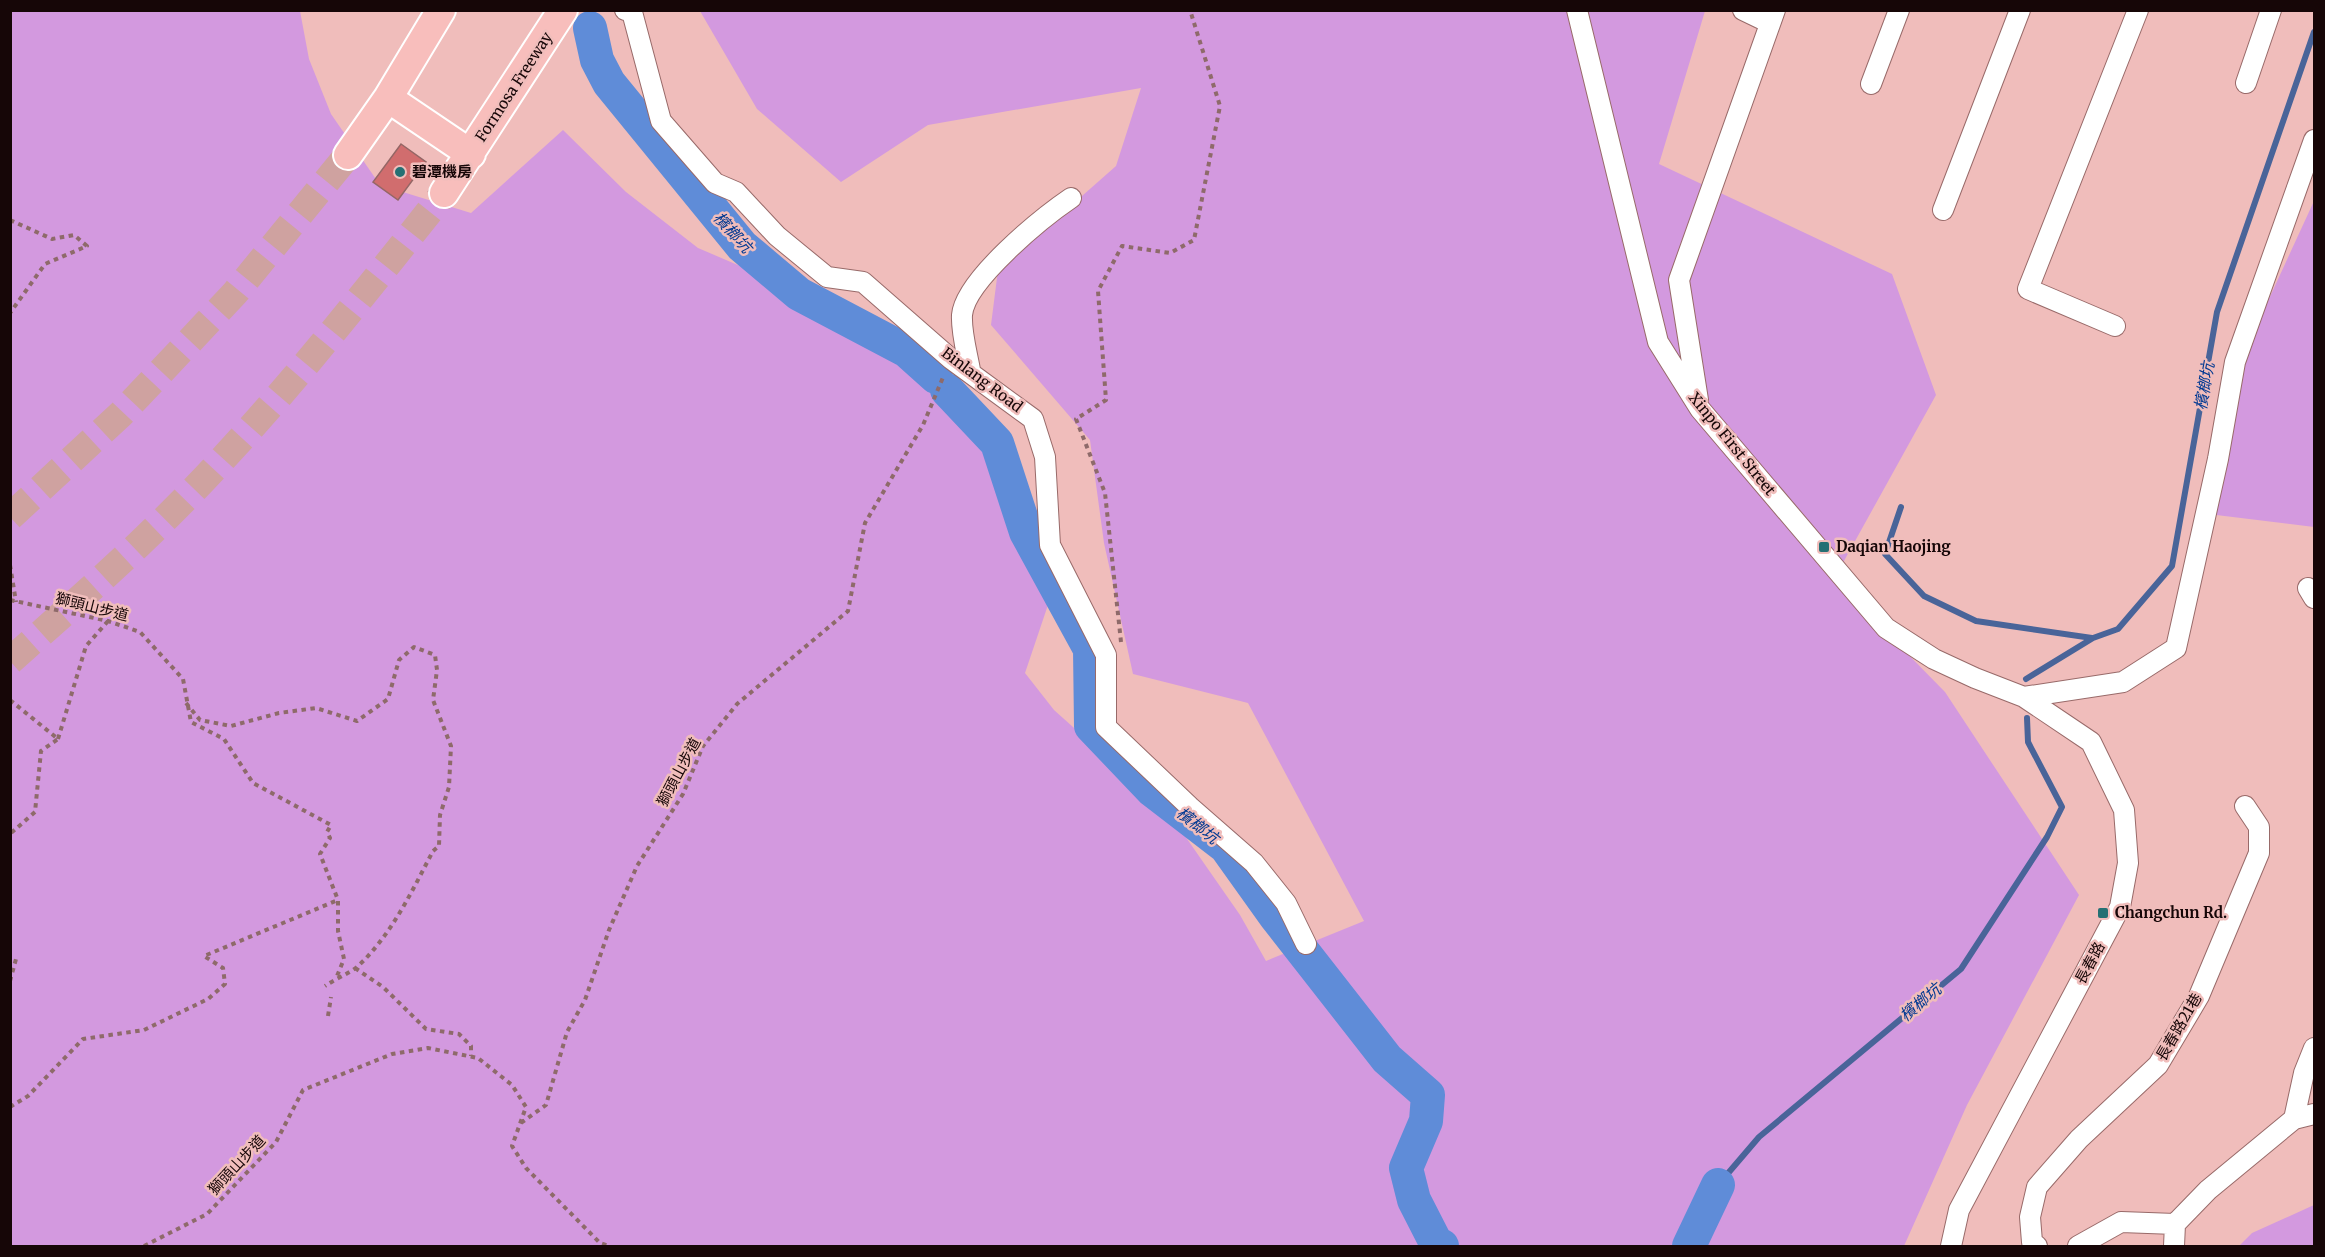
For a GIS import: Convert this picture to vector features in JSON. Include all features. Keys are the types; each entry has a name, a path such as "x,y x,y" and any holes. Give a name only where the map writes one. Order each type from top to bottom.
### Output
{"highway":[{"path":"348,155 388,98 441,10"},
{"name":"Formosa Freeway","path":"444,194 563,10"},
{"path":"388,98 471,154"}],"street":[{"name":"Binlang Road","path":"625,10 632,12 661,121 715,183 736,192 777,236 827,277 863,282 951,359 970,370 1033,419 1045,457 1050,545 1106,655 1106,726 1190,807 1254,863 1286,903 1306,944"},
{"name":"Xinpo First Street","path":"1577,10 1658,342 1700,409 1886,628 1935,658 1975,678 2024,697"},
{"path":"1700,409 1679,280 1773,17 1743,10"},
{"path":"1871,84 1899,10"},
{"path":"1943,210 2020,10"},
{"path":"2115,326 2028,289 2138,10"},
{"path":"2246,82 2271,10"},
{"path":"2024,697 2122,682 2176,648 2218,459 2235,362 2314,140"},
{"path":"970,370 962,314 972,289 988,270 1030,231 1071,198"},
{"name":"長春路","path":"1951,1246 1959,1210 2120,907 2128,863 2124,810 2091,742 2024,697"},
{"name":"長春路21巷","path":"2037,1246 2032,1242 2030,1217 2037,1187 2079,1139 2158,1065 2199,996 2259,853 2259,827 2245,806"},
{"path":"2294,1119 2304,1073 2314,1048"},
{"path":"2174,1246 2175,1224 2208,1190 2294,1119 2314,1114"},
{"path":"2078,1246 2121,1222 2175,1224"}],"path":[{"path":"1122,652 1105,494 1076,419 1106,400 1098,291 1122,246 1170,253 1194,240 1220,106 1190,10"},
{"path":"10,220 52,239 74,235 87,246 45,264 10,313"},
{"name":"獅頭山步道","path":"520,1123 546,1105 567,1032 585,999 609,930 637,866 683,794 704,746 737,704 848,610 865,524 923,425 947,367"},
{"name":"獅頭山步道","path":"10,565 13,601 108,621 140,632 183,679 191,722 224,739 253,783 331,825 327,832 330,838 320,854 339,900"},
{"path":"10,834 35,812 41,751 58,739 86,646 108,621"},
{"path":"186,703 200,720 231,726 279,713 316,708 357,721 388,699 399,660 414,647 435,655 437,670 433,700 451,746 449,787 440,815 440,846 433,851 409,899 380,941 355,968 325,986"},
{"path":"10,700 58,739"},
{"path":"10,1107 28,1096 83,1039 144,1030 213,996 225,984 224,968 204,956 339,900 338,931 344,959 337,977"},
{"path":"10,981 16,959"},
{"path":"355,968 383,987 426,1029 459,1034 471,1046 471,1056 478,1058 512,1085 526,1107 512,1146 526,1168 600,1243 609,1246"},
{"path":"328,1016 331,997"},
{"name":"獅頭山步道","path":"144,1246 207,1214 276,1142 303,1090 392,1054 428,1048 471,1056"}],"shaded area":[{"path":"10,11 300,11 309,59 331,114 380,185 471,213 563,130 626,192 698,248 801,292 977,399 1051,596 1025,673 1054,710 1169,813 1240,915 1266,961 1364,921 1248,703 1133,674 1104,543 1090,440 991,325 998,270 1116,166 1141,88 928,125 841,182 757,109 700,11 1705,11 1659,164 1892,274 1936,395 1834,579 1945,692 2079,895 1967,1105 1904,1246 11,1246"},
{"path":"2314,201 2314,527 2200,513 2222,401"},
{"path":"2314,1205 2314,1246 2239,1246 2252,1233"}],"building":[{"name":"碧潭機房","path":"401,144 426,162 398,200 373,182"}],"waterway":[{"name":"檳榔坑","path":"590,28 597,60 609,83 742,246 799,294 907,351 936,377"},
{"name":"檳榔坑","path":"2026,679 2093,638 2118,629 2172,566 2217,312 2314,32"},
{"name":"檳榔坑","path":"947,390 997,443 1026,532 1090,649 1091,726 1152,790 1226,847 1276,917 1387,1059 1428,1095 1426,1121 1406,1168 1414,1200 1436,1243 1442,1246"},
{"path":"1901,507 1885,554 1924,596 1976,621 2092,638"},
{"name":"檳榔坑","path":"1718,1185 1759,1137 1961,969 2047,837 2062,807 2028,742 2027,718"},
{"name":"檳榔坑","path":"1689,1246 1718,1185"}],"tunnel":[{"path":"10,517 121,414 235,293 348,155"},
{"path":"10,661 143,540 219,463 306,364 444,193"}],"place":[{"name":"碧潭機房","path":"400,172"},
{"name":"Daqian Haojing","path":"1824,547"},
{"name":"Changchun Rd.","path":"2103,913"}]}
